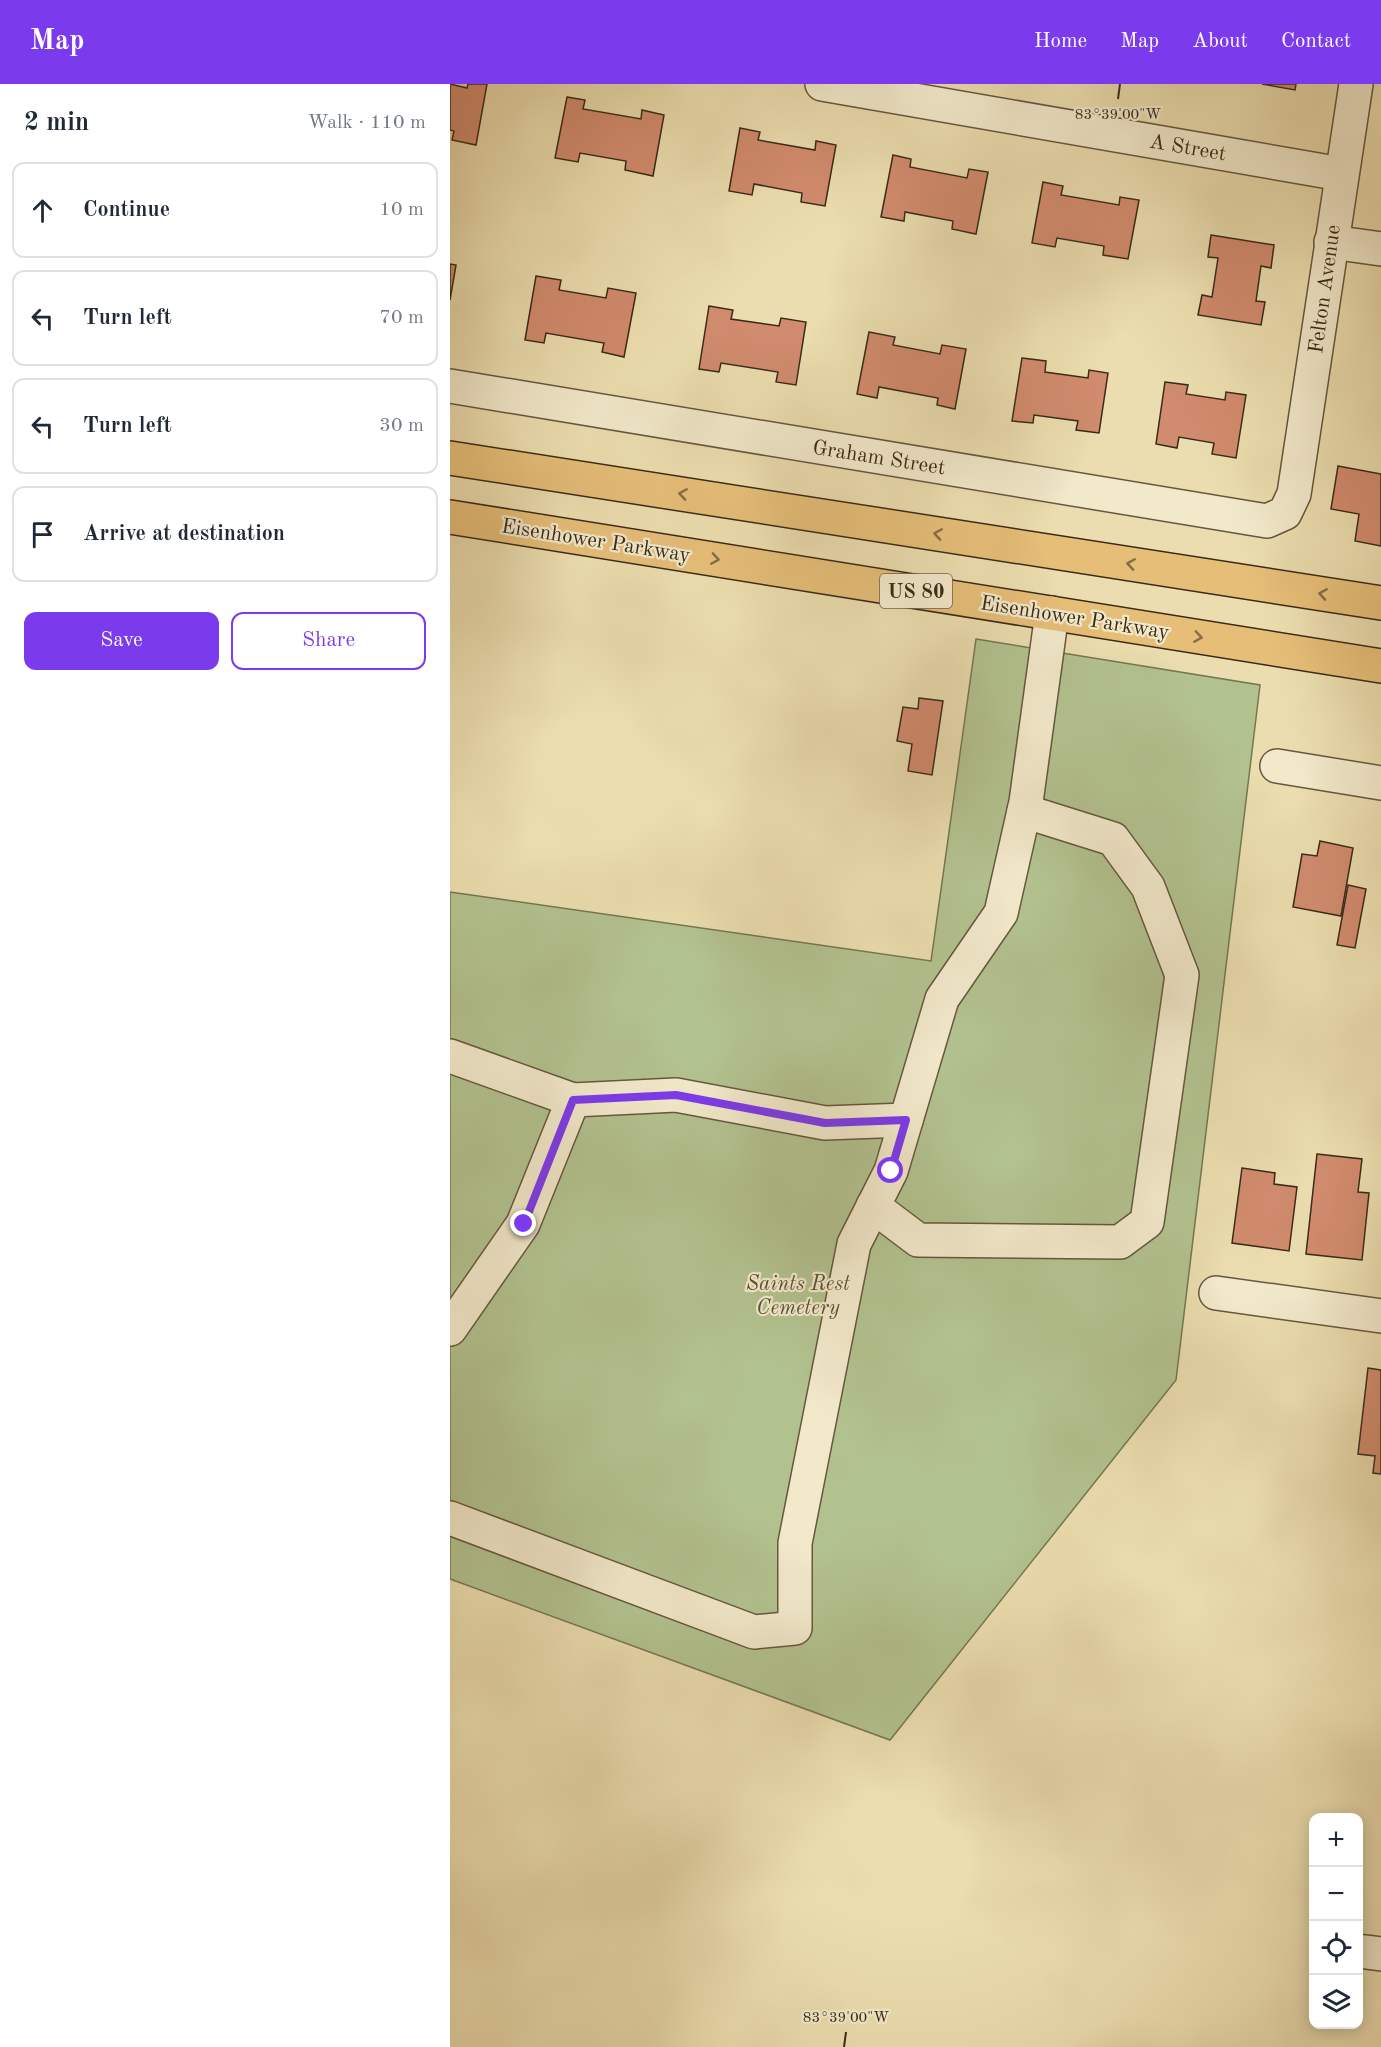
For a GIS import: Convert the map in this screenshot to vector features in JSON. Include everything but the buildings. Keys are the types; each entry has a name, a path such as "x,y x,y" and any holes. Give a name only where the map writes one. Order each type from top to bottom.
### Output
{"main road":[{"path":"450,458 1381,603"},
{"name":"Eisenhower Parkway","path":"450,517 1381,666"}],"street":[{"name":"A Street","path":"822,84 1341,174"},
{"name":"Felton Avenue","path":"1294,494 1356,84"},
{"path":"1331,242 1381,249"},
{"name":"Graham Street","path":"450,386 1267,521 1285,513 1294,494"},
{"path":"450,1518 754,1632 795,1628 795,1543 854,1244 891,1171 942,999 1001,912 1024,812 1052,613"},
{"path":"1277,766 1381,783"},
{"path":"873,1206 918,1240 1120,1242 1147,1222 1182,975 1148,887 1113,838 1024,812"},
{"path":"450,1056 573,1100 676,1095 825,1123 906,1120"},
{"path":"450,1329 524,1224 573,1100"},
{"path":"1216,1293 1381,1316"},
{"path":"1363,1952 1381,1954"}],"green space":[{"name":"Saints Rest Cemetery","path":"976,639 1260,685 1176,1380 890,1740 450,1579 450,892 931,961"}],"route":[{"path":"524,1224 573,1100 676,1095 825,1123 906,1120 891,1171"}]}
